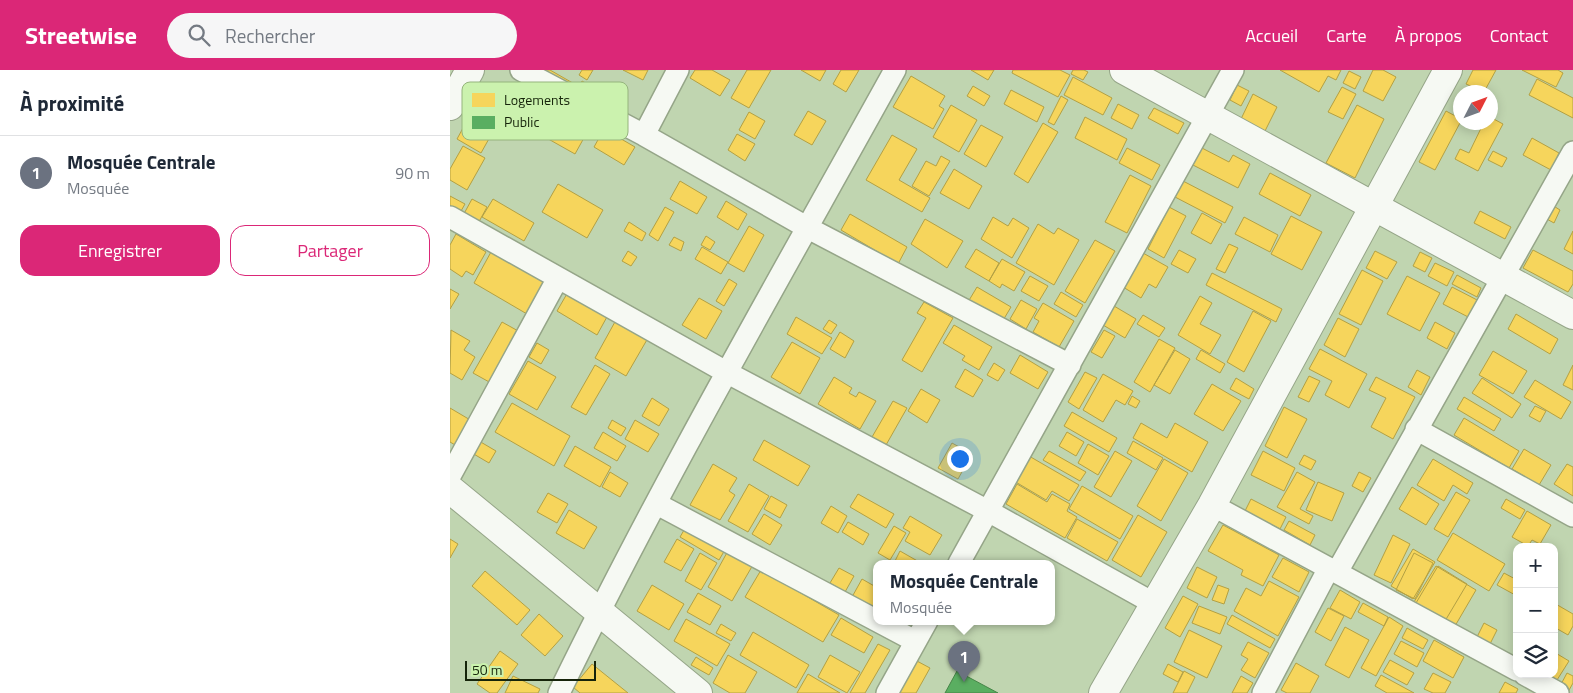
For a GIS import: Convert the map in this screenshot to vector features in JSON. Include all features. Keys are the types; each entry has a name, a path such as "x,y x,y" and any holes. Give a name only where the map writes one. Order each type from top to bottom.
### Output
{"main road":[{"path":"463,82 470,70"},
{"path":"1124,70 1573,315"},
{"path":"1103,693 1153,603 1212,505 1448,70"},
{"path":"450,106 462,84"},
{"path":"450,490 698,693"}],"street":[{"path":"521,70 543,82"},
{"path":"644,136 678,70"},
{"path":"559,693 598,611 726,372 895,70"},
{"path":"961,560 1234,70"},
{"path":"628,127 808,228 1070,365"},
{"path":"1263,693 1416,430 1573,152"},
{"path":"450,217 726,372 988,511 1153,603"},
{"path":"450,476 558,278"},
{"path":"1416,430 1573,516"},
{"path":"657,504 873,620"},
{"path":"1212,505 1513,668"},
{"path":"883,625 915,642"},
{"path":"887,693 925,625"},
{"path":"1531,678 1558,693"}],"building: Logements":[{"path":"528,70 550,70 571,82 548,82"},
{"path":"582,70 593,70 587,80 579,75"},
{"path":"623,70 648,70 643,80"},
{"path":"695,70 712,70 730,80 720,96 690,78"},
{"path":"747,70 771,70 749,108 731,98"},
{"path":"801,70 826,70 820,81"},
{"path":"841,70 859,70 846,92 833,84"},
{"path":"971,70 994,70 988,80"},
{"path":"1013,70 1060,70 1070,75 1058,97 1012,73"},
{"path":"1073,70 1088,72 1083,80 1071,74"},
{"path":"1280,70 1341,70 1336,80 1328,76 1319,92"},
{"path":"1373,70 1383,70 1396,77 1383,101 1363,91"},
{"path":"1473,70 1496,70 1488,85 1466,84"},
{"path":"1522,70 1558,70 1563,73 1556,87"},
{"path":"1349,71 1361,77 1355,89 1343,83"},
{"path":"911,76 945,96 939,106 944,109 933,129 893,107"},
{"path":"1073,77 1112,98 1103,115 1064,95"},
{"path":"1537,79 1573,98 1573,118 1529,95"},
{"path":"1237,85 1249,91 1241,106 1230,100"},
{"path":"973,86 990,96 984,106 967,96"},
{"path":"1342,87 1356,94 1343,119 1328,112"},
{"path":"1011,90 1044,107 1037,122 1004,104"},
{"path":"1253,94 1277,107 1265,131 1241,119"},
{"path":"1061,96 1068,100 1054,125 1048,122"},
{"path":"1118,104 1139,115 1132,129 1111,118"},
{"path":"951,105 977,120 959,152 933,137"},
{"path":"1357,105 1384,119 1355,178 1326,163"},
{"path":"1154,108 1184,123 1178,134 1148,118"},
{"path":"808,111 826,121 812,145 794,135"},
{"path":"1446,111 1453,115 1453,130 1456,130 1435,170 1419,162"},
{"path":"749,112 765,121 755,139 739,130"},
{"path":"1085,117 1127,139 1117,160 1075,138"},
{"path":"1498,121 1503,124 1478,171 1455,159 1460,149 1469,153 1480,130 1498,130"},
{"path":"1043,123 1058,132 1028,183 1014,174"},
{"path":"981,125 1003,137 986,167 964,154"},
{"path":"462,130 462,140 488,140 481,153 457,139"},
{"path":"737,134 755,144 745,161 728,150"},
{"path":"892,135 917,149 899,180 930,198 922,212 866,180"},
{"path":"1532,138 1559,153 1551,170 1523,155"},
{"path":"550,140 583,140 575,154"},
{"path":"598,140 623,140 635,147 624,165 594,147"},
{"path":"463,146 485,158 467,190 450,180 450,169"},
{"path":"1200,147 1229,162 1233,155 1250,164 1238,188 1191,164"},
{"path":"1127,148 1160,165 1152,180 1119,163"},
{"path":"1493,151 1507,158 1502,167 1488,160"},
{"path":"941,156 950,161 929,196 912,186 926,161 936,166"},
{"path":"954,169 982,186 969,209 940,193"},
{"path":"1270,173 1311,195 1300,216 1259,194"},
{"path":"1130,175 1151,186 1127,233 1105,222"},
{"path":"680,181 707,197 697,214 670,199"},
{"path":"1183,181 1233,207 1225,223 1175,197"},
{"path":"558,184 603,210 587,238 542,212"},
{"path":"450,196 465,204 457,218 450,214"},
{"path":"472,199 487,207 475,229 460,221"},
{"path":"493,199 534,223 524,241 482,217"},
{"path":"726,201 747,214 738,230 717,217"},
{"path":"1552,205 1560,210 1554,223 1545,218"},
{"path":"665,207 674,212 658,241 649,235"},
{"path":"1169,207 1186,216 1164,258 1148,249"},
{"path":"1480,211 1511,227 1505,239 1474,223"},
{"path":"1202,213 1222,224 1211,244 1191,233"},
{"path":"850,214 907,247 898,264 841,230"},
{"path":"1291,216 1322,232 1302,270 1271,254"},
{"path":"993,217 1008,226 1013,218 1029,228 1012,258 981,239"},
{"path":"1244,217 1278,235 1270,252 1235,234"},
{"path":"925,219 963,241 947,268 911,244"},
{"path":"629,222 646,233 642,241 624,231"},
{"path":"1038,224 1054,234 1058,228 1079,240 1054,285 1016,263"},
{"path":"749,226 764,235 744,272 728,263"},
{"path":"1573,231 1573,254 1564,249"},
{"path":"456,234 486,252 473,275 466,271 462,277 450,269 450,245"},
{"path":"706,236 715,242 710,250 701,245"},
{"path":"674,237 684,242 681,251 669,245"},
{"path":"1095,240 1115,251 1085,303 1065,291"},
{"path":"1229,244 1238,248 1225,273 1216,269"},
{"path":"702,247 728,262 721,274 695,259"},
{"path":"976,249 999,263 989,281 965,267"},
{"path":"1179,250 1196,259 1188,273 1171,264"},
{"path":"1533,250 1573,271 1573,284 1568,292 1523,268"},
{"path":"628,251 637,257 631,266 622,261"},
{"path":"1375,251 1397,262 1387,279 1366,268"},
{"path":"491,252 545,283 527,314 474,283"},
{"path":"1420,252 1432,258 1425,272 1413,266"},
{"path":"1143,253 1168,267 1156,288 1149,284 1141,298 1123,287"},
{"path":"1002,259 1025,272 1014,291 1002,284 1000,288 989,281"},
{"path":"1435,263 1454,272 1447,286 1428,276"},
{"path":"1362,270 1383,281 1361,325 1339,314"},
{"path":"1212,273 1282,309 1276,322 1206,285"},
{"path":"1457,275 1481,288 1477,297 1452,284"},
{"path":"1030,276 1048,286 1039,301 1021,291"},
{"path":"1407,276 1440,293 1420,331 1387,314"},
{"path":"729,279 737,284 724,306 716,301"},
{"path":"977,287 1011,307 1002,322 968,302"},
{"path":"1452,287 1481,302 1472,319 1443,304"},
{"path":"450,289 459,294 450,309"},
{"path":"568,292 608,315 597,335 557,311"},
{"path":"1061,292 1083,305 1076,317 1054,304"},
{"path":"1200,296 1212,303 1200,324 1221,335 1210,354 1178,335"},
{"path":"699,298 722,311 706,339 682,325"},
{"path":"1021,300 1037,309 1026,329 1010,319"},
{"path":"924,302 953,318 922,372 902,360 926,318 917,313"},
{"path":"1043,303 1074,321 1059,347 1033,332 1039,321 1034,318"},
{"path":"1114,306 1136,319 1125,338 1103,325"},
{"path":"1253,311 1271,321 1244,372 1227,362"},
{"path":"1516,314 1558,339 1550,354 1508,329"},
{"path":"1143,315 1165,328 1159,337 1137,324"},
{"path":"796,317 832,338 822,354 787,334"},
{"path":"1338,318 1359,329 1345,357 1324,345"},
{"path":"616,320 648,338 626,376 595,358"},
{"path":"829,320 837,325 831,334 823,329"},
{"path":"502,322 520,332 491,383 473,373"},
{"path":"1435,322 1455,333 1447,349 1427,338"},
{"path":"954,325 992,347 979,370 962,360 965,356 943,343"},
{"path":"451,330 470,341 464,350 475,357 462,380 450,373"},
{"path":"1104,330 1115,336 1102,358 1091,352"},
{"path":"840,332 854,341 845,358 830,349"},
{"path":"1159,339 1175,348 1150,392 1134,382"},
{"path":"792,342 820,358 800,394 771,377"},
{"path":"537,343 549,350 541,364 529,357"},
{"path":"1320,349 1367,374 1349,408 1325,395 1332,381 1309,369"},
{"path":"1175,350 1190,359 1170,394 1154,385"},
{"path":"1201,350 1225,364 1220,373 1196,359"},
{"path":"1493,351 1527,371 1513,394 1479,375"},
{"path":"1020,355 1048,372 1038,389 1010,373"},
{"path":"528,361 556,377 537,410 509,394"},
{"path":"994,363 1005,370 998,381 987,375"},
{"path":"595,365 610,374 586,415 571,407"},
{"path":"1573,365 1573,390 1563,385"},
{"path":"965,369 983,380 973,397 955,387"},
{"path":"1417,370 1430,377 1421,395 1408,387"},
{"path":"1085,372 1097,378 1079,409 1068,402"},
{"path":"1103,374 1133,391 1125,405 1116,400 1103,422 1083,410"},
{"path":"1309,376 1320,381 1309,402 1298,397"},
{"path":"834,377 852,388 849,393 856,397 859,392 876,401 860,429 818,404"},
{"path":"1376,377 1415,397 1393,439 1371,427 1386,398 1369,390"},
{"path":"1236,378 1254,389 1249,399 1230,389"},
{"path":"1482,378 1521,404 1512,418 1472,393"},
{"path":"1535,380 1571,402 1561,419 1524,397"},
{"path":"1212,384 1241,401 1223,431 1194,414"},
{"path":"921,389 940,400 927,423 908,411"},
{"path":"1132,396 1140,401 1136,408 1128,404"},
{"path":"1464,397 1501,419 1494,431 1457,409"},
{"path":"652,398 669,409 659,426 642,416"},
{"path":"893,401 907,408 886,445 872,437"},
{"path":"512,403 570,436 554,466 495,432"},
{"path":"1535,406 1546,411 1540,422 1529,416"},
{"path":"1284,407 1307,419 1287,458 1265,446"},
{"path":"450,408 472,421 457,446 450,442"},
{"path":"1072,412 1117,438 1109,452 1064,426"},
{"path":"1464,418 1519,451 1509,468 1454,435"},
{"path":"612,420 626,428 621,436 608,428"},
{"path":"635,420 659,434 648,452 625,439"},
{"path":"1141,423 1167,438 1175,423 1208,442 1192,472 1133,438"},
{"path":"603,432 626,446 617,461 594,448"},
{"path":"1067,432 1084,442 1076,456 1059,446"},
{"path":"764,440 810,466 798,486 753,460"},
{"path":"479,441 496,451 489,463 472,453"},
{"path":"1133,441 1163,458 1156,470 1127,453"},
{"path":"952,443 972,454 958,479 938,468"},
{"path":"1088,444 1109,456 1098,475 1078,463"},
{"path":"575,446 611,467 600,487 564,466"},
{"path":"1524,449 1551,465 1539,485 1512,469"},
{"path":"1049,451 1086,472 1080,481 1043,460"},
{"path":"1115,451 1132,461 1111,497 1094,487"},
{"path":"1263,451 1295,468 1284,491 1251,475"},
{"path":"1304,455 1316,461 1311,470 1299,464"},
{"path":"1029,456 1079,485 1069,501 1052,491 1046,500 1014,481"},
{"path":"1164,459 1188,473 1161,521 1137,506"},
{"path":"1433,459 1473,483 1467,494 1453,485 1444,501 1417,485"},
{"path":"713,464 737,478 729,491 735,495 720,520 690,505"},
{"path":"1567,464 1573,467 1573,496 1554,484"},
{"path":"610,472 628,483 620,497 602,487"},
{"path":"1297,472 1315,482 1300,509 1313,516 1309,524 1277,507"},
{"path":"1359,472 1371,478 1363,492 1352,486"},
{"path":"1318,482 1344,493 1332,521 1306,510"},
{"path":"749,484 769,496 748,532 728,521"},
{"path":"1017,484 1047,502 1052,494 1070,504 1067,511 1077,517 1065,538 1006,504"},
{"path":"1082,486 1133,516 1120,539 1069,509"},
{"path":"1412,487 1439,504 1426,525 1399,509"},
{"path":"1456,492 1470,500 1448,537 1434,529"},
{"path":"548,493 568,504 557,523 537,512"},
{"path":"858,494 894,514 886,528 850,507"},
{"path":"771,496 787,505 780,518 764,509"},
{"path":"1251,499 1286,517 1280,529 1245,511"},
{"path":"1506,499 1525,510 1520,519 1501,508"},
{"path":"831,506 847,516 838,533 821,523"},
{"path":"569,510 597,527 584,549 556,533"},
{"path":"1527,511 1551,525 1541,543 1532,540 1530,543 1523,543 1512,537"},
{"path":"764,514 782,525 770,545 752,534"},
{"path":"1138,515 1167,532 1141,577 1112,560"},
{"path":"910,516 942,535 930,555 905,541 910,532 903,528"},
{"path":"1077,519 1118,542 1107,561 1067,538"},
{"path":"1289,521 1315,535 1310,545 1284,530"},
{"path":"848,522 869,534 863,545 842,532"},
{"path":"687,525 726,548 719,560 680,537"},
{"path":"1223,525 1279,555 1263,586 1241,575 1243,570 1208,551"},
{"path":"894,526 906,533 890,560 878,553"},
{"path":"1453,533 1505,564 1489,591 1437,560"},
{"path":"1393,535 1410,544 1391,583 1374,575"},
{"path":"450,539 458,544 450,558"},
{"path":"677,539 694,549 681,571 664,562"},
{"path":"729,549 754,563 732,601 708,587"},
{"path":"1413,549 1435,562 1413,599 1391,586"},
{"path":"900,551 916,560 896,560"},
{"path":"700,553 717,563 701,590 685,581"},
{"path":"1414,553 1433,563 1415,599 1396,590"},
{"path":"1283,558 1309,572 1299,592 1272,577"},
{"path":"1436,566 1476,590 1455,626 1414,602"},
{"path":"1438,566 1467,584 1445,621 1416,603"},
{"path":"1197,567 1217,577 1207,598 1187,588"},
{"path":"839,568 854,576 845,592 830,583"},
{"path":"761,570 839,615 823,642 745,597"},
{"path":"485,571 530,610 517,625 472,586"},
{"path":"1504,573 1513,578 1513,594 1497,585"},
{"path":"862,579 873,585 873,609 852,597"},
{"path":"1269,581 1299,597 1278,636 1234,611 1246,588 1261,596"},
{"path":"652,585 684,604 669,630 637,611"},
{"path":"1218,585 1229,589 1224,604 1212,600"},
{"path":"1340,590 1360,602 1351,619 1330,608"},
{"path":"698,593 721,606 710,625 687,612"},
{"path":"1183,596 1198,604 1180,637 1165,628"},
{"path":"1363,603 1388,617 1384,626 1358,612"},
{"path":"1558,605 1573,614 1573,626 1568,635 1558,629"},
{"path":"1199,606 1227,617 1220,634 1192,623"},
{"path":"1328,608 1344,616 1331,641 1315,632"},
{"path":"539,614 563,636 545,656 521,635"},
{"path":"1232,615 1275,639 1270,648 1227,624"},
{"path":"1389,617 1403,626 1376,676 1361,668"},
{"path":"841,618 873,637 864,653 831,635"},
{"path":"686,619 730,644 717,666 674,641"},
{"path":"1484,623 1497,630 1489,646 1476,639"},
{"path":"721,624 736,633 731,641 716,633"},
{"path":"1345,627 1369,640 1349,678 1325,665"},
{"path":"1407,628 1428,640 1423,649 1402,638"},
{"path":"1189,630 1222,646 1207,678 1174,662"},
{"path":"753,632 809,665 796,688 740,655"},
{"path":"1434,640 1464,657 1453,678 1423,661"},
{"path":"1401,641 1424,653 1417,667 1394,654"},
{"path":"1248,642 1269,653 1255,678 1241,670 1248,659 1241,655"},
{"path":"878,644 890,650 865,693 850,693"},
{"path":"500,651 518,664 497,693 490,693 477,684"},
{"path":"1558,654 1569,661 1557,680 1553,678 1558,678"},
{"path":"728,655 757,672 745,693 730,693 713,683"},
{"path":"830,655 860,672 847,693 818,677"},
{"path":"696,657 713,668 709,675 691,665"},
{"path":"915,660 930,668 916,693 897,693"},
{"path":"1390,660 1414,673 1407,685 1383,672"},
{"path":"1296,663 1319,676 1310,693 1287,693 1281,690"},
{"path":"592,664 628,693 580,693 573,687"},
{"path":"1168,664 1183,672 1178,682 1163,674"},
{"path":"1184,671 1195,677 1187,693 1173,693"},
{"path":"1433,673 1451,682 1445,693 1433,693 1424,689"},
{"path":"1567,673 1573,676 1573,683 1568,692 1559,688"},
{"path":"808,674 840,693 797,693"},
{"path":"1381,675 1414,693 1387,693 1375,686"},
{"path":"513,676 540,689 538,693 505,693"},
{"path":"1241,676 1253,683 1247,693 1232,693"},
{"path":"1505,682 1518,689 1516,693 1499,693"}],"building: Public":[{"path":"957,671 998,693 945,693"}],"place":[{"name":"Mosquée Centrale","path":"964,682"}]}
